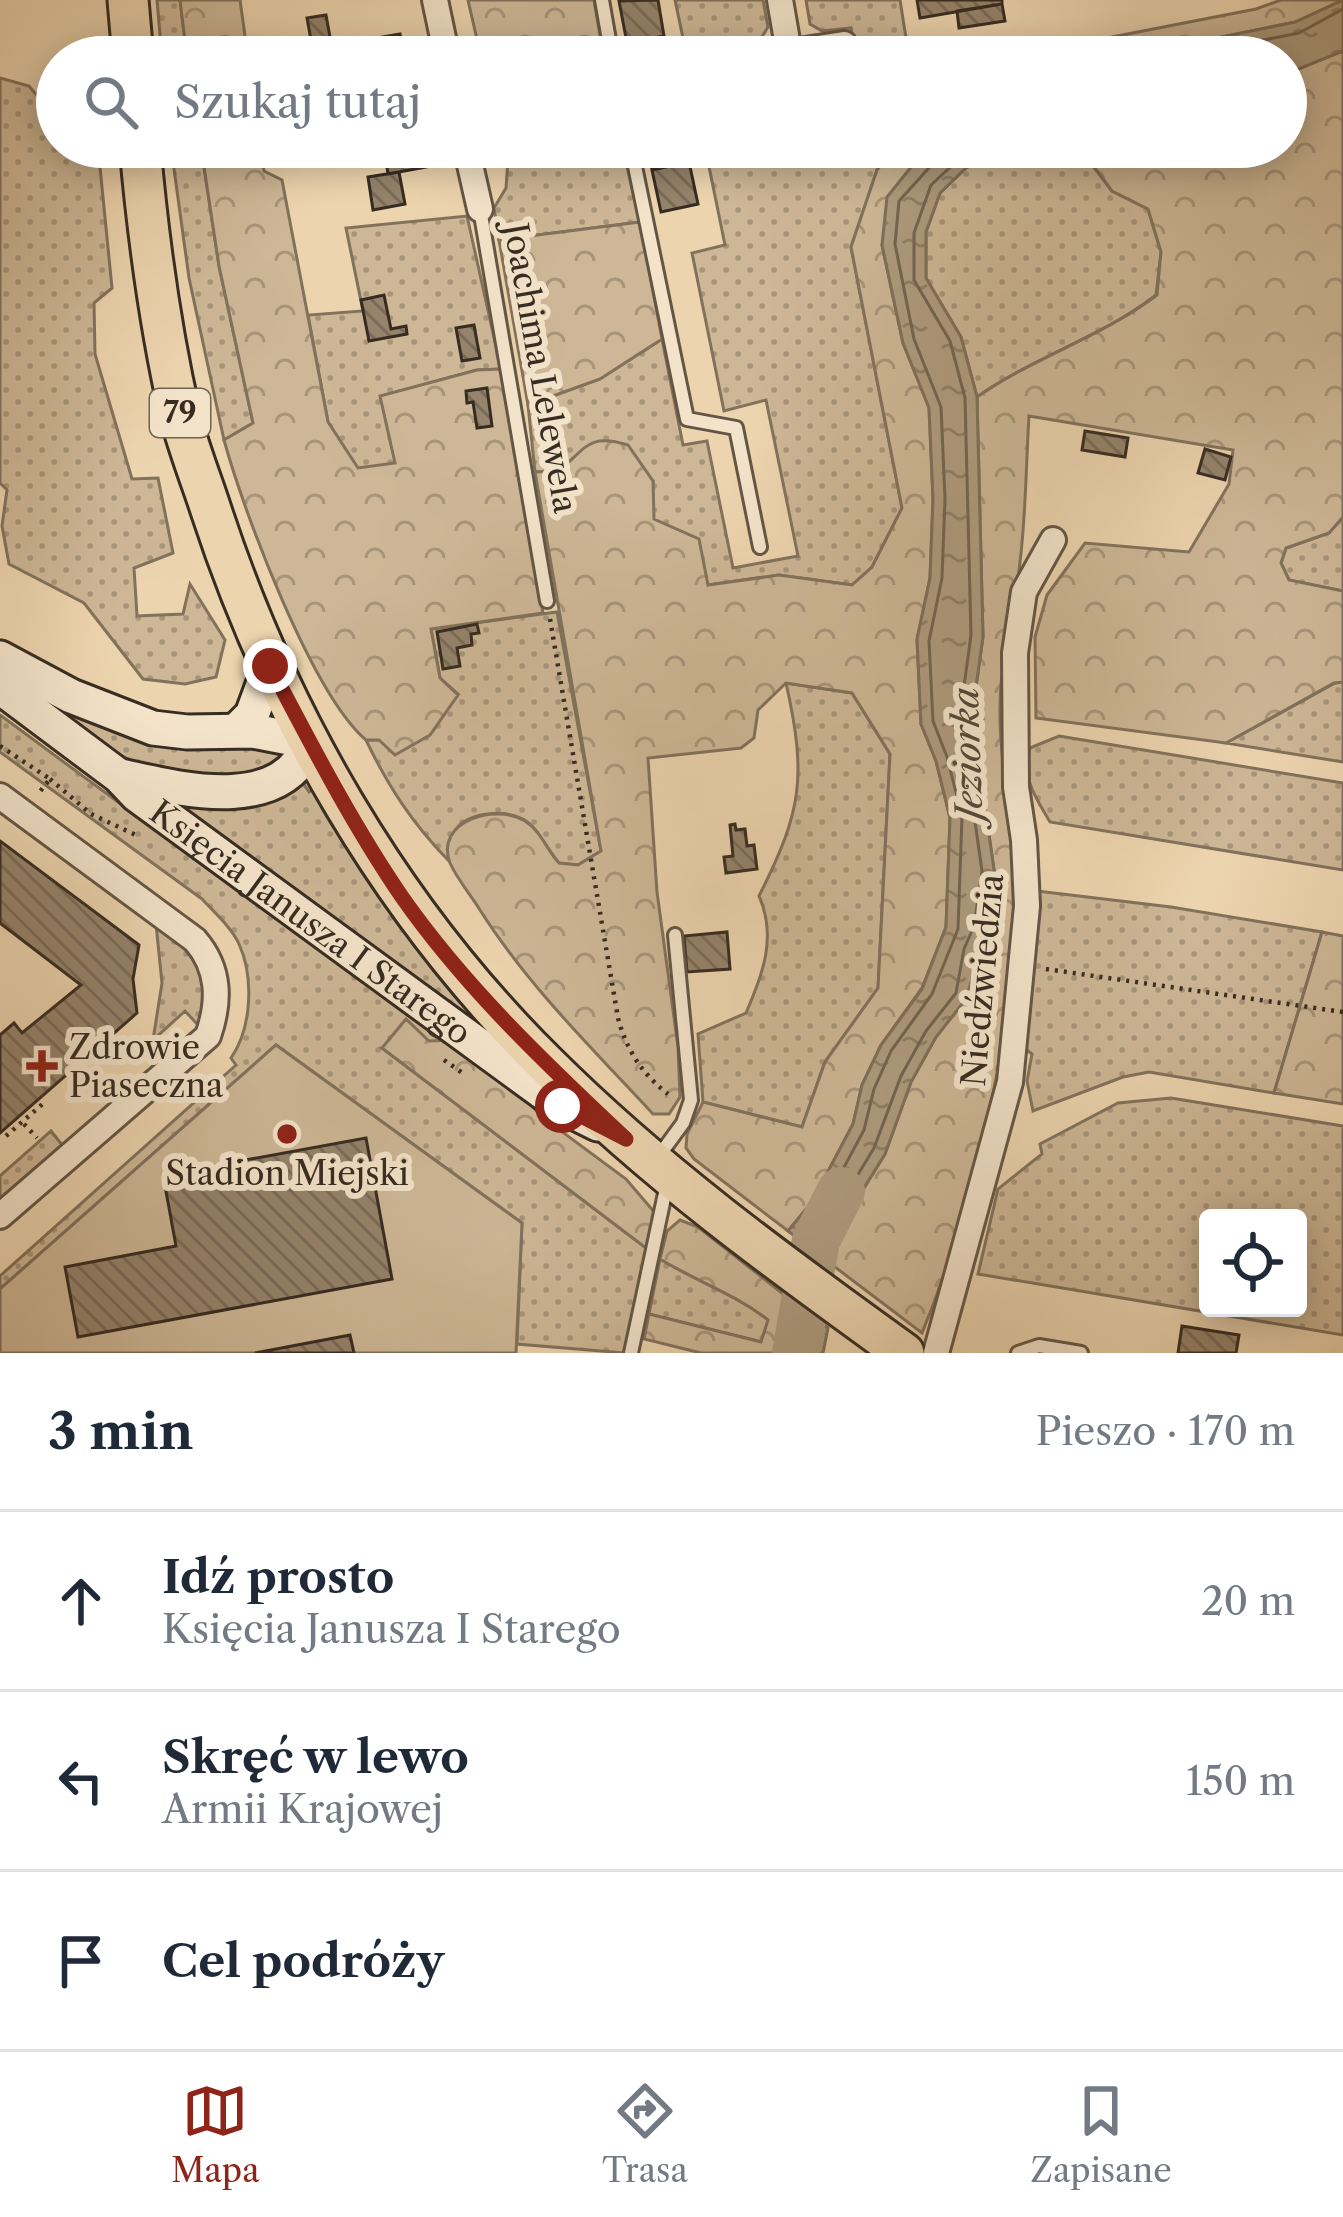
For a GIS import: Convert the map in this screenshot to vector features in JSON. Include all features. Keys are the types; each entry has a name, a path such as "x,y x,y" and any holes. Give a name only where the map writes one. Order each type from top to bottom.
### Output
{"main road":[{"path":"128,0 131,36"},
{"name":"79","path":"142,168 148,239 181,418 230,567 270,666 402,896 544,1062 649,1159 903,1352"}],"street":[{"path":"435,0 443,36"},
{"path":"780,0 786,36"},
{"name":"Joachima Lelewela","path":"471,168 480,209"},
{"name":"Niedźwiedzia","path":"936,1353 1010,1082 1027,906 1016,787 1015,653 1024,592 1053,540"},
{"path":"0,658 71,696 153,728 238,729 310,742"},
{"path":"238,729 251,715 270,666"},
{"name":"Księcia Janusza I Starego","path":"0,687 159,811 543,1092 649,1159"},
{"name":"Księcia Janusza I Starego","path":"119,776 204,791 247,789 290,773 310,742"},
{"path":"0,796 181,927 210,961 218,999 208,1036 0,1216"}],"lane":[{"path":"602,0 608,36"},
{"path":"635,168 687,419 736,428 760,548"},
{"name":"Joachima Lelewela","path":"480,209 547,601"},
{"path":"631,1353 649,1159 675,1137 691,1100 675,935"},
{"path":"1018,1353 1039,1346 1081,1353"}],"path":[{"path":"547,601 624,1042 651,1081 689,1109"},
{"path":"0,746 50,779 24,814"},
{"path":"1022,965 1343,1012"},
{"path":"6,1136 46,1101"},
{"path":"22,1123 37,1138"}],"green space":[{"path":"157,0 180,0 184,36 160,36"},
{"path":"180,0 240,0 245,36 184,36"},
{"path":"468,0 594,0 600,36 476,36"},
{"path":"675,0 763,0 768,27 762,36 683,36"},
{"path":"806,0 900,0 906,36 852,36 851,28 822,31 810,24"},
{"path":"1281,0 1343,0 1296,22 1227,36 1117,36"},
{"path":"1343,51 1343,517 1329,533 1286,548 1281,563 1289,580 1343,591 1343,682 1226,743 1036,718 1035,637 1047,595 1085,543 1189,552 1229,484 1233,450 1029,416 1022,544 1001,689 1000,732 1016,882 1007,1012 973,1180 922,1333 831,1264 846,1217 885,1154 911,1082 936,1037 966,999 975,952 986,929 994,870 972,715 983,637 977,397 1157,295 1161,252 1148,209 1112,191 1095,168 1307,168 1307,66"},
{"path":"0,78 29,86 36,94 36,168 100,168 112,288 94,303 95,354 132,479 158,478 173,553 134,568 137,616 183,614 190,584 225,640 216,677 185,684 143,679 84,603 9,564 2,526 7,490 0,483"},
{"path":"174,168 204,168 219,266 253,423 224,440 189,278"},
{"path":"204,168 264,168 282,180 328,422 358,468 395,463 380,396 477,370 501,369 543,613 431,629 440,678 458,695 430,735 395,755 379,740 366,740 345,717 303,644 263,555 224,440 253,423 219,266"},
{"path":"507,168 628,168 640,222 499,240 494,208 506,188"},
{"path":"709,168 879,168 851,247 902,508 872,567 852,585 779,575 708,585 653,520 653,481 573,459 559,471 535,472 528,405 600,379 662,339 683,445 707,441 733,568 798,556 766,400 724,411 692,253 725,245"},
{"path":"913,168 882,245 903,343 929,407 930,578 917,640 921,724 950,818 946,927 922,988 881,1045 862,1085 853,1124 812,1202 788,1231 694,1159 686,1148 687,1134 703,1102 802,1127 825,1062 878,988 890,754 852,693 786,683 758,710 754,738 741,748 648,758 657,892 678,1047 680,1097 669,1114 653,1114 540,991 460,881 447,848 459,827 484,815 499,814 530,825 559,863 578,865 601,851 535,472 559,471 596,442 628,445 653,481 654,519 699,539 708,585 779,575 852,585 872,567 902,508 851,247 877,170"},
{"path":"966,168 1095,168 1112,191 1148,209 1161,252 1156,295 977,397 961,337 926,278 926,232 940,193"},
{"path":"467,216 501,369 477,370 381,396 396,464 358,469 328,422 308,315 363,311 346,228"},
{"path":"640,222 662,339 600,379 528,405 499,240"},
{"path":"1343,517 1343,591 1289,580 1281,563 1286,548 1329,533"},
{"path":"557,612 601,851 578,865 559,863 529,823 496,813 460,825 451,838 448,860 402,803 366,740 379,740 458,694 440,678 431,629"},
{"path":"0,668 237,745 287,753 270,766 226,777 202,778 154,769 98,742"},
{"path":"1343,682 1343,762 1226,743 1335,683"},
{"path":"786,683 852,693 890,754 878,988 825,1062 802,1127 703,1102 698,1034 746,1013 762,970 767,926 759,896 784,840 796,793 797,744"},
{"path":"0,715 454,1040 382,1048 646,1248 625,1353 517,1344 522,1223 276,1045 0,1289 0,1276 236,1065 231,1058 247,1017 249,987 239,944 222,920 202,899 0,752"},
{"path":"1059,736 1343,783 1343,870 1050,822 1031,786 1027,758 1030,748"},
{"path":"302,781 309,792 314,789 398,920 498,1039 172,801"},
{"path":"1037,891 1322,932 1274,1093 1149,1072 1033,1111 1027,1081 1032,1054 1024,1048"},
{"path":"156,924 191,956 202,979 203,1008 199,1026 185,1011 153,1040 162,983"},
{"path":"1322,932 1343,936 1343,1104 1274,1093"},
{"path":"406,1019 429,1041 454,1040 516,1089 542,1117 626,1179 655,1213 646,1248 382,1048"},
{"name":"Stadion Miejski","path":"276,1045 522,1223 516,1353 0,1353 0,1289"},
{"path":"1171,1098 1343,1126 1343,1335 1235,1317 1307,1317 1307,1209 1199,1209 1199,1311 978,1274 998,1189 1042,1154 1040,1144 1118,1103"},
{"path":"51,1131 63,1146 0,1201 0,1176"},
{"path":"680,1220 698,1227 787,1297 778,1353 701,1353 644,1339 649,1314 761,1342 768,1320 660,1259 667,1231"},
{"path":"660,1259 769,1320 762,1342 649,1314"}],"water":[{"path":"1343,0 1343,51 1307,66 1307,36 1227,36 1295,22"},
{"path":"910,168 966,168 940,193 926,232 926,278 961,337 977,397 983,637 972,715 994,870 986,929 975,953 966,999 936,1037 911,1082 885,1154 846,1217 831,1264 788,1231 812,1202 853,1124 862,1085 881,1045 922,989 946,927 950,818 921,724 917,639 930,578 929,408 903,343 882,245 887,197"},
{"path":"787,1297 828,1328 823,1353 778,1353"}],"building":[{"path":"658,0 664,36 626,36 619,1"},
{"path":"917,0 1002,0 1002,4 920,18"},
{"path":"1002,4 1005,21 959,28 957,11"},
{"path":"326,15 330,36 310,36 307,18"},
{"path":"387,168 421,168 388,174"},
{"path":"690,168 698,204 661,212 652,170"},
{"path":"399,172 405,204 373,210 368,177"},
{"path":"384,295 391,329 406,326 407,334 369,341 361,300"},
{"path":"474,325 480,358 462,361 456,328"},
{"path":"487,388 492,426 477,428 466,391"},
{"path":"1085,431 1128,438 1125,457 1082,450"},
{"path":"1205,449 1231,457 1225,480 1198,473"},
{"path":"477,624 479,633 471,634 472,645 457,648 460,666 443,669 437,632"},
{"path":"735,824 736,830 745,829 747,846 754,845 757,869 726,873 724,857 733,856 730,825"},
{"path":"0,841 139,945 133,979 137,1013 0,1133 0,1035 14,1023 22,1033 81,985 0,923"},
{"path":"727,932 730,969 687,972 684,936"},
{"path":"366,1138 392,1279 78,1337 65,1267 176,1246 163,1175"},
{"path":"1182,1326 1239,1335 1236,1353 1178,1353"},
{"path":"350,1335 354,1353 255,1353"}],"waterway":[{"name":"Jeziorka","path":"796,1353 816,1240 841,1191"}],"place":[{"name":"Zdrowie Piaseczna","path":"42,1066"},
{"name":"Stadion Miejski","path":"287,1134"}],"route":[{"path":"270,666 402,896 485,1000 626,1139 562,1106"}]}
